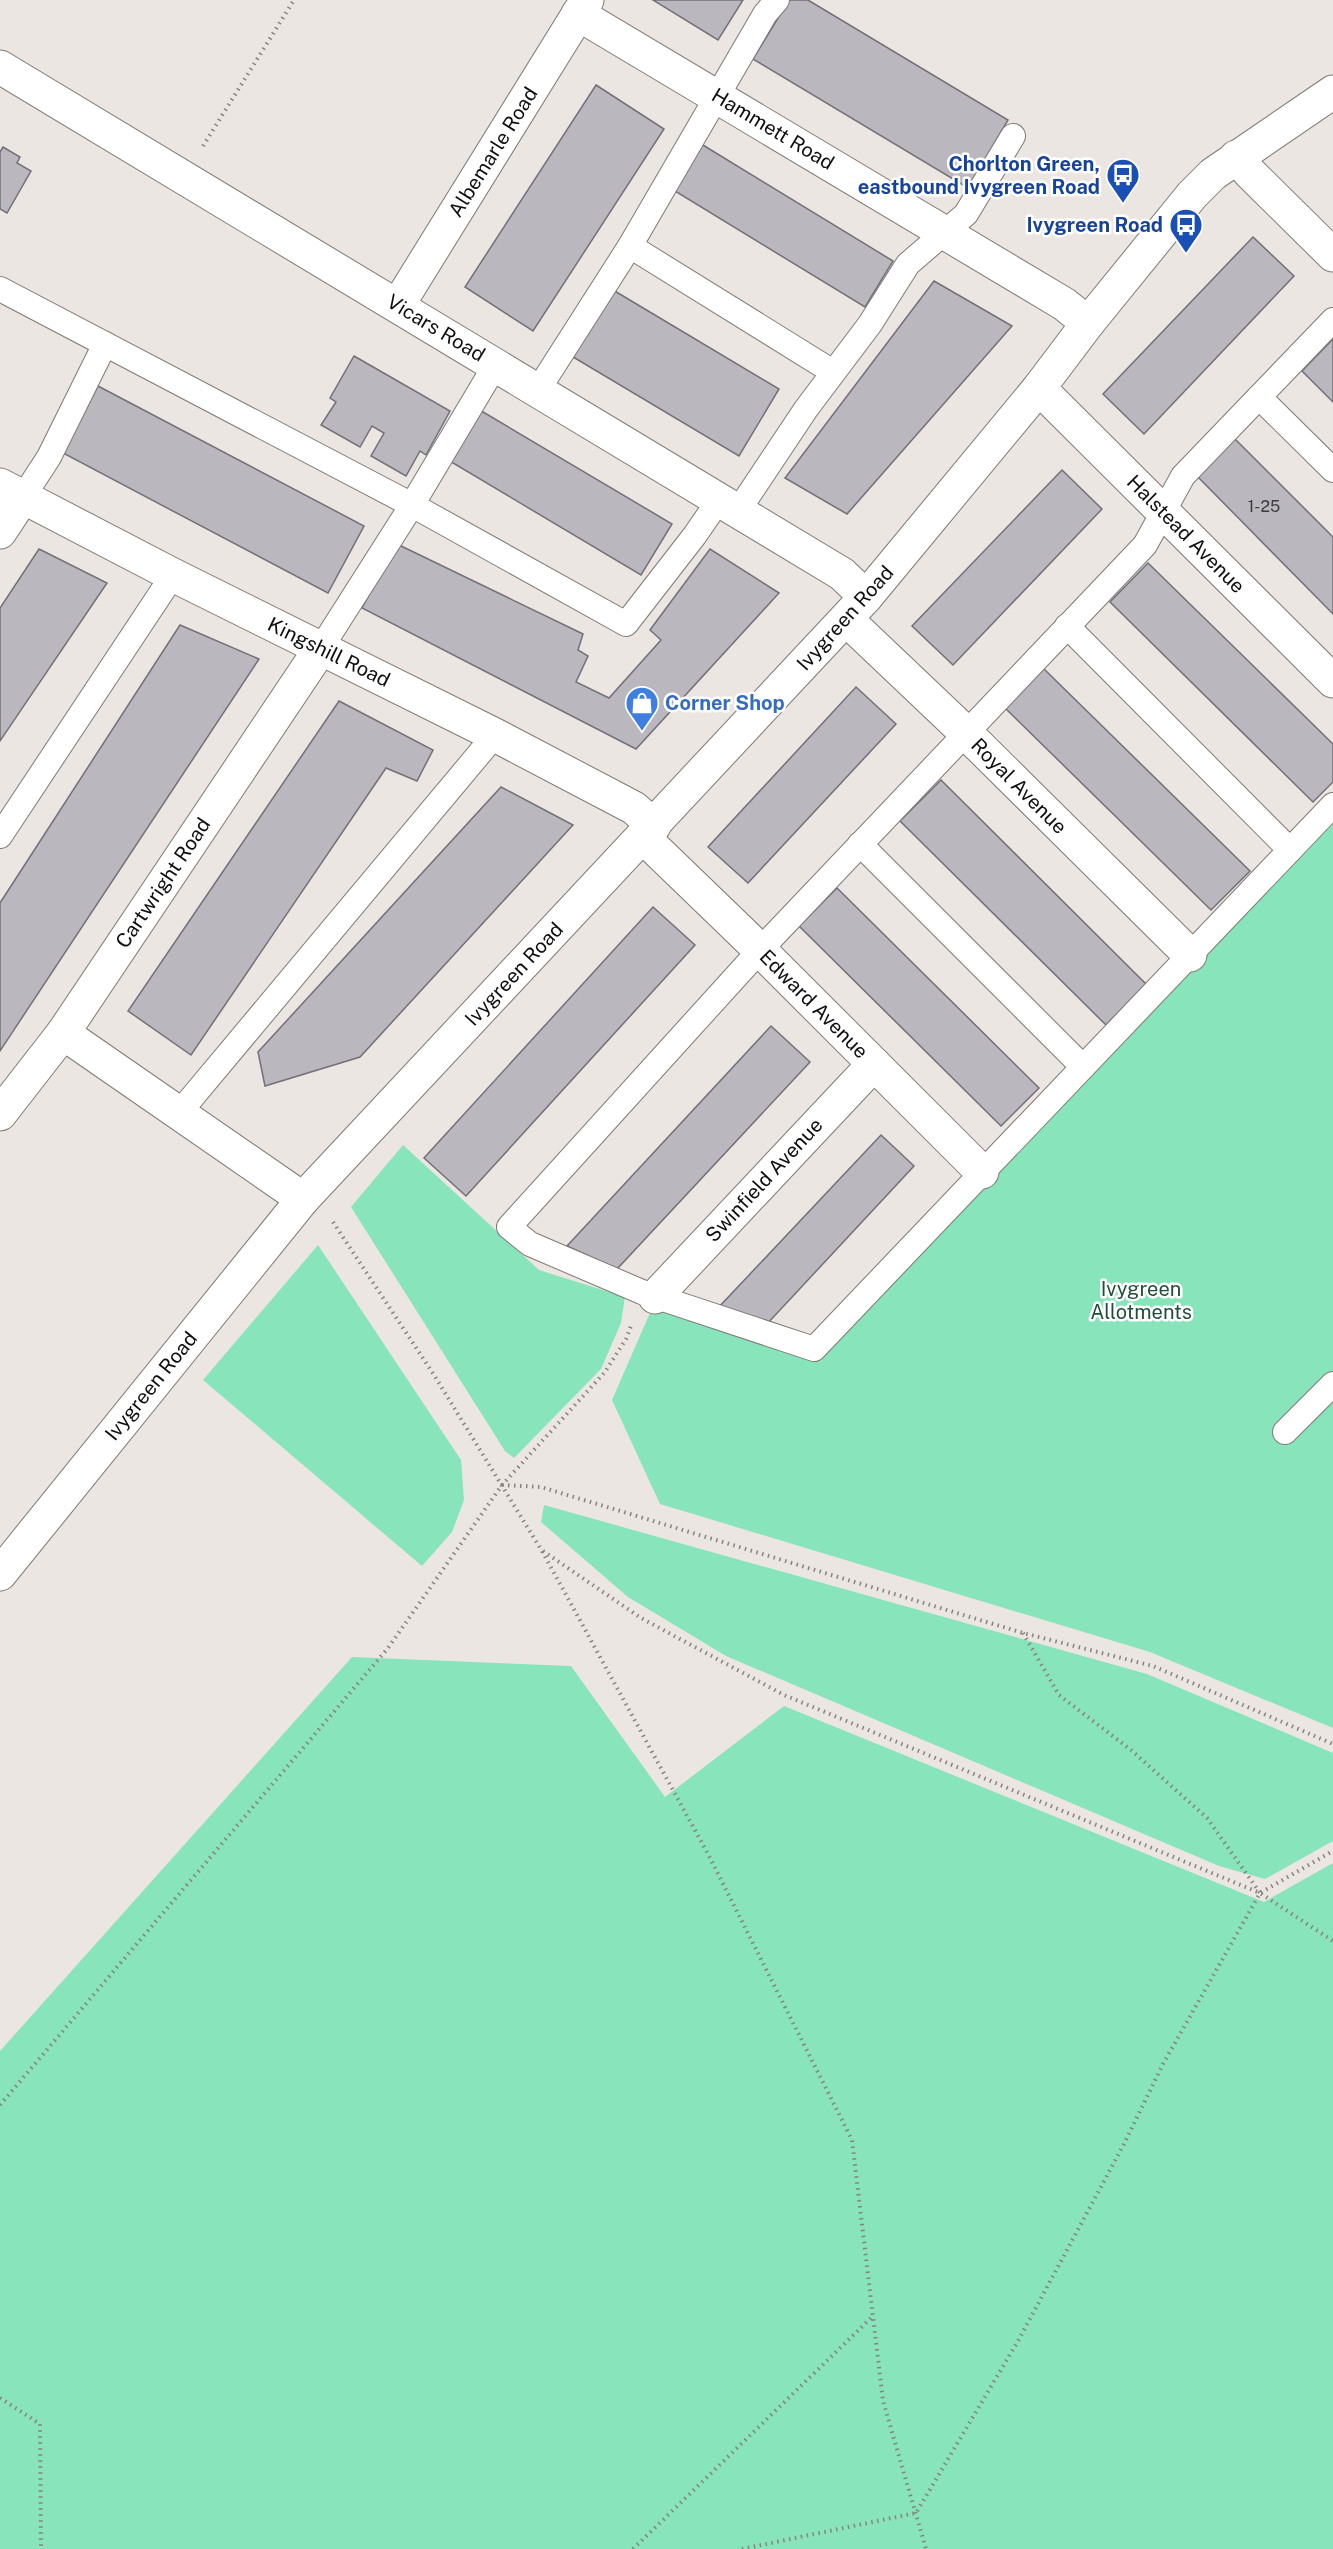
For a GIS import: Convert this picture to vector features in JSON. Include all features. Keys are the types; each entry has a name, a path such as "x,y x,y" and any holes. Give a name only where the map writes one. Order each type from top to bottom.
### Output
{"street":[{"name":"Hammett Road","path":"583,7 717,96 1064,304 1088,322"},
{"name":"Albemarle Road","path":"398,305 583,7"},
{"name":"Vicars Road","path":"0,67 842,574 856,608"},
{"name":"Ivygreen Road","path":"0,1574 303,1198 856,608 1039,388 1088,322 1192,195 1213,174 1236,157 1333,92"},
{"path":"1236,157 1333,255"},
{"name":"Halstead Avenue","path":"1039,388 1333,681"},
{"path":"0,532 12,491"},
{"name":"Kingshill Road","path":"12,491 173,575 495,735 634,808 648,832"},
{"name":"Royal Avenue","path":"856,608 965,732 1190,955"},
{"name":"Cartwright Road","path":"0,1114 63,1033 321,648"},
{"name":"Edward Avenue","path":"648,832 760,950 982,1173"},
{"path":"63,1033 303,1198"},
{"name":"Swinfield Avenue","path":"655,1297 874,1064"}],"lane":[{"path":"538,390 630,246 765,14 777,0"},
{"path":"0,289 412,505 626,624 695,535 728,506 833,372 870,324 908,264 966,214 1013,136"},
{"path":"630,246 833,372"},
{"path":"1333,320 1183,476 1144,545 760,950 509,1227 530,1244 655,1297 814,1349 1333,805"},
{"path":"12,491 49,457 105,344"},
{"path":"321,648 412,505 496,364"},
{"path":"1259,397 1333,470"},
{"path":"0,836 173,575"},
{"path":"1067,626 1290,850"},
{"path":"179,1113 495,735"},
{"path":"860,844 1083,1067"},
{"path":"1285,1432 1333,1384"}],"path":[{"path":"188,179 204,143 294,0"},
{"path":"303,1198 332,1221 339,1230 434,1375 542,1551 708,1854 852,2140 883,2401 926,2549"},
{"path":"332,1228 339,1230"},
{"path":"0,2105 388,1648 501,1485 605,1372 626,1339 633,1320"},
{"path":"501,1485 541,1487 1023,1633 1153,1666 1333,1744"},
{"path":"542,1551 641,1618 784,1695 1260,1893 1333,1941"},
{"path":"1023,1633 1059,1695 1131,1750 1206,1818 1260,1893"},
{"path":"742,2549 916,2513 1018,2341 1125,2144 1163,2064 1260,1893 1333,1851"},
{"path":"633,2549 873,2316"},
{"path":"0,2398 40,2424 41,2549"}],"green space":[{"name":"Ivygreen Allotments","path":"1333,818 1333,1728 1150,1652 660,1504 612,1400 653,1306 820,1359"},
{"path":"403,1145 539,1270 625,1297 621,1323 601,1369 514,1458 505,1451 351,1207"},
{"path":"318,1245 461,1460 464,1500 452,1532 422,1566 203,1380"},
{"path":"544,1505 1147,1674 1333,1753 1333,1841 1265,1879 1219,1866 726,1656 628,1597 541,1522"},
{"path":"352,1657 571,1666 665,1797 784,1706 1264,1902 1333,1863 1333,2549 0,2549 0,2051"}],"building":[{"path":"653,0 743,0 718,40"},
{"path":"789,0 808,0 1008,120 968,188 753,59"},
{"path":"596,85 664,129 533,331 465,287"},
{"path":"698,142 893,261 865,307 670,188"},
{"path":"3,147 20,157 17,163 31,171 7,213 0,209 0,152"},
{"path":"1253,237 1294,276 1144,434 1103,394"},
{"path":"934,281 1012,326 847,514 785,478"},
{"path":"608,287 779,389 739,456 568,354"},
{"path":"1333,339 1333,402 1302,371"},
{"path":"354,356 450,411 426,455 420,451 406,476 371,456 384,433 372,426 360,447 321,425 336,402 330,398"},
{"path":"98,386 364,526 328,593 63,453"},
{"path":"478,409 672,524 641,575 448,460"},
{"path":"1234,438 1333,537 1333,614 1196,475"},
{"path":"1062,470 1102,509 953,665 912,626"},
{"path":"397,544 583,634 578,650 588,656 576,682 609,698 661,640 650,630 710,549 779,593 636,749 362,608"},
{"path":"39,549 107,583 0,741 0,608"},
{"path":"1148,563 1333,744 1333,782 1313,802 1110,602"},
{"path":"180,625 259,659 0,1051 0,903"},
{"path":"1042,667 1250,871 1211,910 1003,706"},
{"path":"856,687 896,724 748,883 708,847"},
{"path":"339,701 433,750 417,781 386,768 191,1055 128,1011"},
{"path":"941,780 1146,984 1106,1025 900,821"},
{"path":"501,787 573,825 360,1057 265,1086 258,1052"},
{"path":"837,888 1039,1088 1001,1126 799,926"},
{"path":"653,907 695,945 466,1196 424,1158"},
{"path":"771,1026 810,1062 617,1269 567,1246"},
{"path":"881,1135 914,1166 767,1324 718,1308"}],"place":[{"name":"Chorlton Green, eastbound Ivygreen Road","path":"1123,204"},
{"name":"Ivygreen Road","path":"1186,254"},
{"name":"Corner Shop","path":"642,732"}]}
